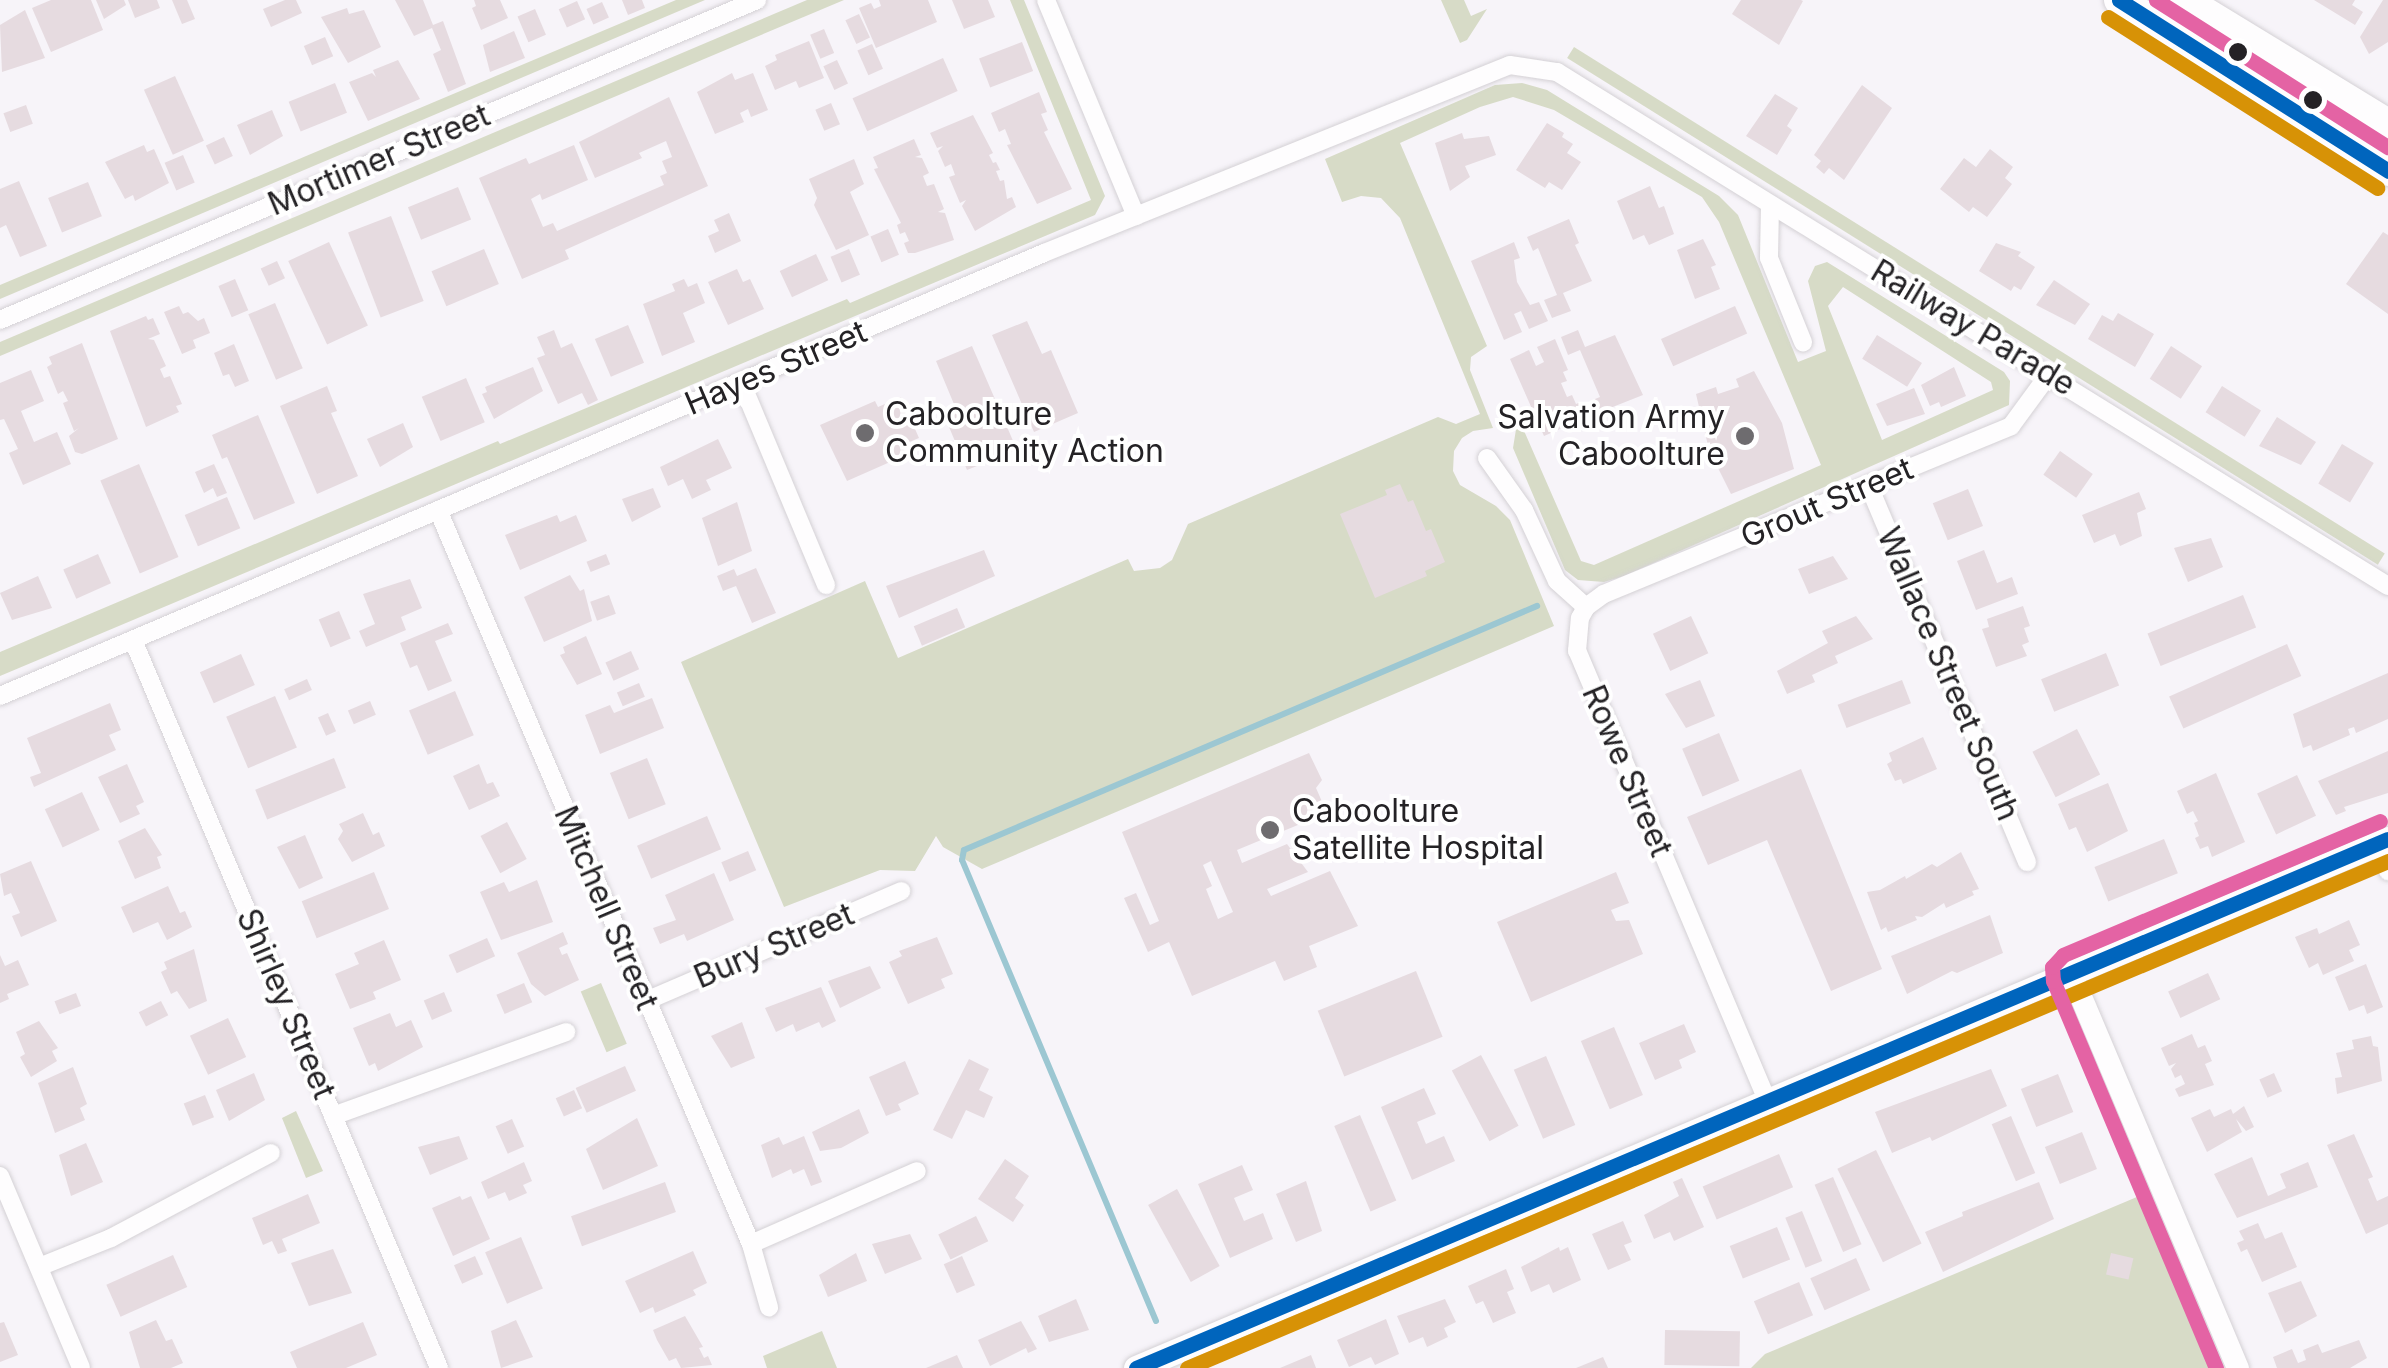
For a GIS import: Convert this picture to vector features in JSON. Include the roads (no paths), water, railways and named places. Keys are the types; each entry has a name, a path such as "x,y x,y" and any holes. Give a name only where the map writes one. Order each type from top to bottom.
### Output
{"main road":[{"path":"2119,0 2388,171"},
{"path":"2185,0 2388,124"},
{"path":"1142,1367 2382,842"}],"street":[{"name":"Mortimer Street","path":"0,320 757,0"},
{"path":"1046,0 1136,216"},
{"name":"Hayes Street","path":"0,696 1136,216 1510,65 1557,72"},
{"name":"Railway Parade","path":"1557,72 2388,586"},
{"path":"1770,205 1769,258 1804,342"},
{"name":"Grout Street","path":"1586,607 1604,594 2011,426 2049,374"},
{"path":"742,384 826,584"},
{"path":"1487,458 1524,510 1557,580 1586,607"},
{"name":"Wallace Street South","path":"1869,486 2026,862"},
{"name":"Mitchell Street","path":"438,510 751,1244 769,1307"},
{"name":"Rowe Street","path":"1586,607 1577,628 1576,651 1767,1100"},
{"name":"Shirley Street","path":"134,640 439,1368"},
{"path":"2382,842 2388,871"},
{"name":"Bury Street","path":"646,1001 901,891"},
{"path":"2071,974 2238,1368"},
{"path":"334,1116 566,1032"},
{"path":"38,1267 111,1238 271,1153"},
{"path":"751,1244 918,1172"},
{"path":"0,1176 81,1368"}],"waterway":[{"path":"1156,1321 962,860 964,850 1537,606"}],"place":[{"name":"Caboolture Community Action","path":"865,433"},
{"name":"Salvation Army Caboolture","path":"1745,436"},
{"name":"Caboolture Satellite Hospital","path":"1270,830"}]}
